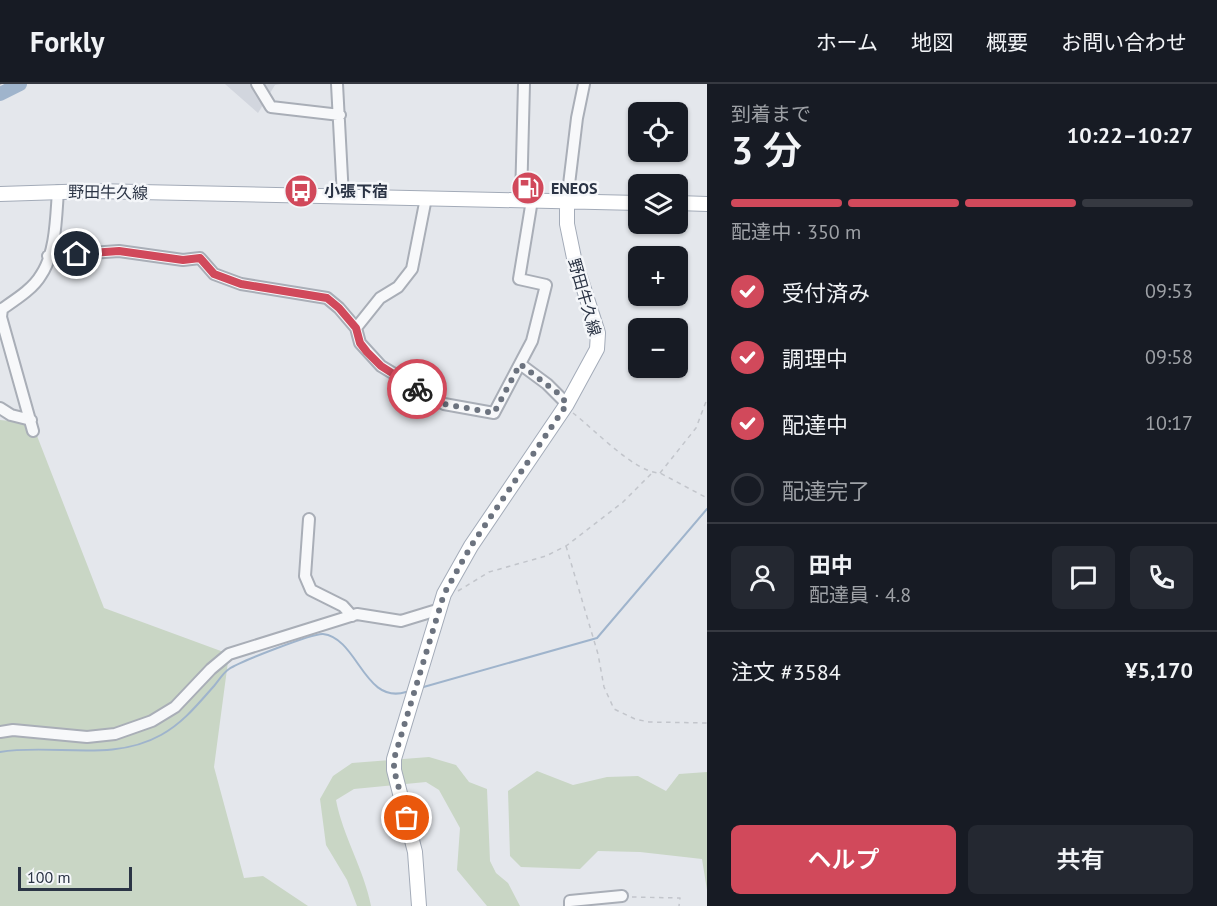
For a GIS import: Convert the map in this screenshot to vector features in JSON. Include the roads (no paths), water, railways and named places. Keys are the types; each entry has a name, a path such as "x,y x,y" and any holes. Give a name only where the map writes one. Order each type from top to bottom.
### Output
{"main road":[{"name":"野田牛久線","path":"0,194 58,191 567,201 567,224 574,258 596,322 599,340 594,356 566,406 471,546 437,610 394,759 394,770 415,852 419,906"},
{"path":"567,201 628,203"},
{"path":"688,203 707,204"}],"street":[{"path":"257,84 271,107 340,115"},
{"path":"337,84 343,197"},
{"path":"48,255 119,251 183,260 200,258 214,274 241,284 327,298 356,328 360,343 381,366 444,404 494,413 532,341 546,285 519,279 527,200 524,84"},
{"path":"567,201 577,118 584,84"},
{"path":"0,408 32,425 2,309 17,299 42,275 56,221 58,191"},
{"path":"356,328 380,298 398,287 412,269 426,198"},
{"path":"520,364 559,394 566,406"},
{"path":"309,519 305,576 311,590 343,606 352,616"},
{"path":"0,732 13,730 87,737 134,728 176,707 211,669 229,654 357,614 401,621 437,610"},
{"path":"570,906 570,901 622,896"}],"waterway":[{"path":"0,94 20,84"},
{"path":"420,688 597,638 707,509"},
{"path":"0,752 40,749 102,750 142,743 161,735 183,719 229,669 276,648 316,635 323,634 335,638 380,689 392,693 406,692"}],"place":[{"name":"ENEOS","path":"528,188"},
{"name":"小張下宿","path":"301,191"}]}
